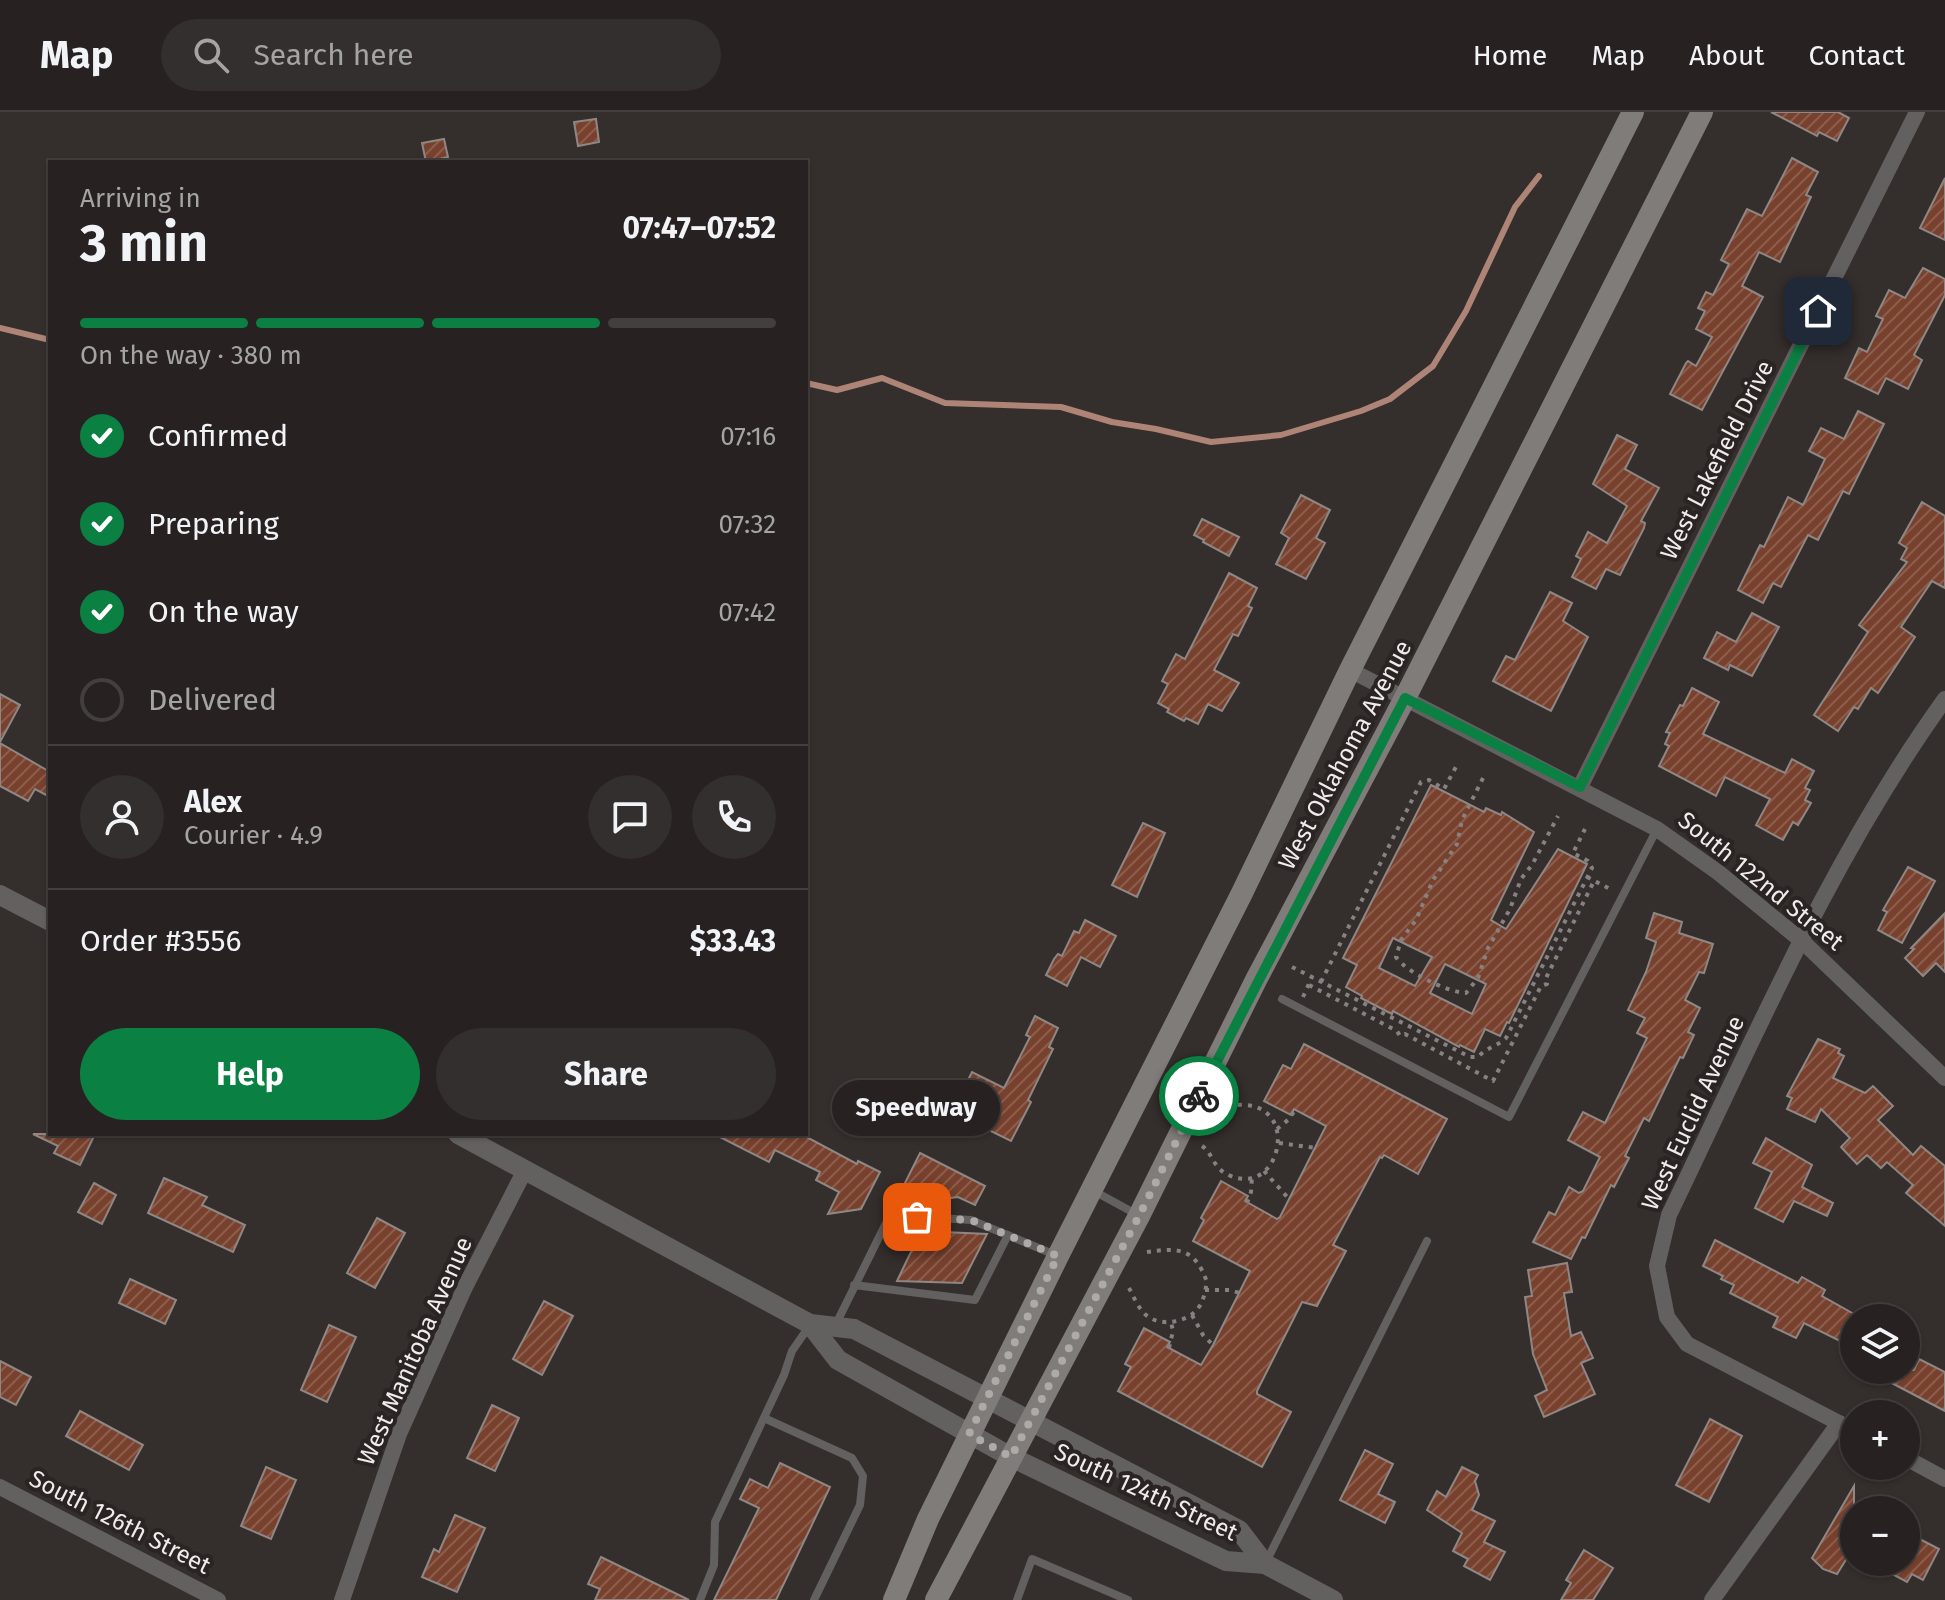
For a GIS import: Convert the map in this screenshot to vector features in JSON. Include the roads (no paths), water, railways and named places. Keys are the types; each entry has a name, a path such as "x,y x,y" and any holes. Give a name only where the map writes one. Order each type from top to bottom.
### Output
{"main road":[{"name":"West Oklahoma Avenue","path":"894,1600 969,1434 1241,895 1350,670 1633,112"},
{"name":"West Oklahoma Avenue","path":"936,1600 1139,1216 1256,980 1405,698 1702,112"}],"street":[{"name":"West Lakefield Drive","path":"1580,787 1917,112"},
{"name":"South 122nd Street","path":"1350,670 1657,829 1719,873 1802,941 1945,1078"},
{"name":"West Euclid Avenue","path":"1840,1424 1687,1344 1667,1317 1657,1266 1669,1215 1802,941 1857,833 1910,747 1945,699"},
{"path":"0,895 48,920"},
{"name":"South 124th Street","path":"462,1136 810,1324 854,1329 1239,1530 1265,1564"},
{"name":"West Manitoba Avenue","path":"342,1600 399,1434 465,1287 525,1170"},
{"name":"South 124th Street","path":"810,1324 838,1360 1011,1457 1226,1561 1265,1564 1333,1600"},
{"name":"West Euclid Avenue","path":"1712,1600 1840,1435"},
{"path":"1920,1466 1945,1479"},
{"name":"South 126th Street","path":"0,1487 218,1600"}],"lane":[{"path":"1282,999 1509,1117 1657,829"},
{"path":"1091,1190 1139,1216"},
{"path":"834,1327 890,1215 971,1220 1058,1256"},
{"path":"854,1285 975,1300 1008,1235"},
{"path":"1265,1564 1427,1241"},
{"path":"700,1600 714,1565 715,1522 792,1351 810,1324"},
{"path":"764,1418 852,1458 863,1476 860,1505 814,1600"},
{"path":"1017,1600 1032,1559 1128,1600"}],"waterway":[{"path":"808,383 837,390 882,378 945,403 1061,407 1112,422 1211,442 1281,435 1390,399 1433,366 1466,311 1515,207 1539,176"},
{"path":"0,328 48,340"}],"place":[{"name":"Speedway","path":"917,1217"}]}
